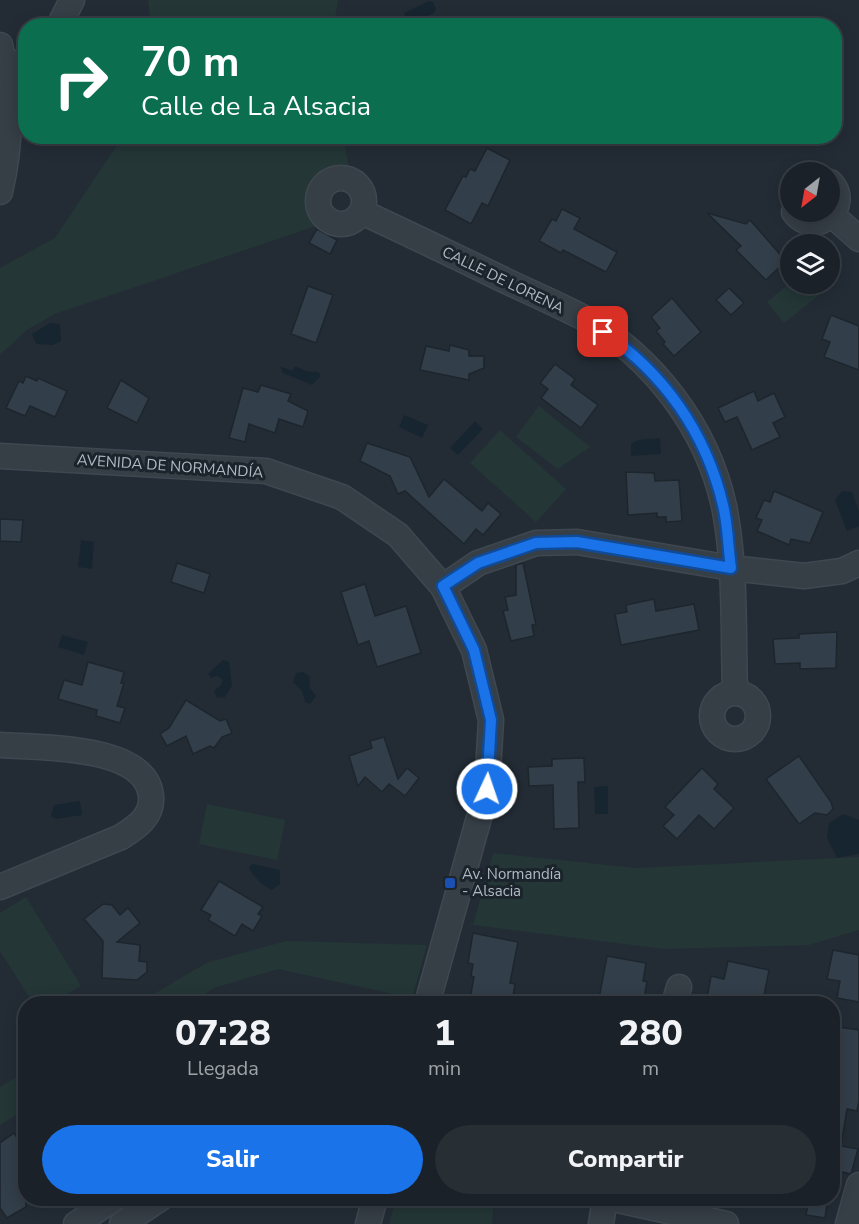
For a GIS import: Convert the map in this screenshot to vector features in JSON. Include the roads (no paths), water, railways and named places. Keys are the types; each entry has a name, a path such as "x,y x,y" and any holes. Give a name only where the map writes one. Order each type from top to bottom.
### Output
{"street":[{"path":"63,18 72,0"},
{"path":"0,45 16,64 8,115 5,171 0,192"},
{"name":"CALLE DE LORENA","path":"362,212 585,319 622,344 655,373 682,408 706,453 723,506 731,568 735,692"},
{"path":"840,222 859,238"},
{"name":"AVENIDA DE NORMANDÍA","path":"0,456 267,471 342,497 398,535 443,586 474,650 491,720 487,789 430,996"},
{"path":"443,586 478,563 536,543 577,542 731,568 804,576 842,571 859,563"},
{"path":"0,745 112,756 137,769 150,787 152,807 139,826 121,837 0,887"},
{"path":"848,1224 859,1185"},
{"path":"76,1224 103,1206"},
{"path":"122,1224 148,1206"},
{"path":"368,1224 373,1206"},
{"path":"601,1224 610,1206"},
{"path":"645,1206 726,1224"}],"water":[{"path":"429,1 433,2 436,9 434,13 424,18 406,18 404,13"},
{"path":"50,323 60,324 61,341 53,345 36,344 32,334"},
{"path":"280,366 292,371 295,366 306,371 318,372 321,376 312,385 283,373"},
{"path":"404,415 428,425 422,438 399,427"},
{"path":"475,421 483,429 458,455 450,448"},
{"path":"660,438 661,454 631,456 631,444 638,440"},
{"path":"842,491 852,492 859,511 859,526 847,531 835,500"},
{"path":"81,540 94,542 92,569 78,567"},
{"path":"62,635 88,642 84,655 58,647"},
{"path":"223,660 229,662 232,686 225,697 217,698 214,691 223,680 218,676 211,678 208,674"},
{"path":"303,672 309,676 310,688 316,696 310,704 305,702 302,691 293,682 296,673"},
{"path":"608,786 608,814 595,814 594,787"},
{"path":"80,801 82,815 56,819 51,816 54,805"},
{"path":"843,814 859,820 859,854 837,858 827,838 829,823"},
{"path":"253,864 280,870 280,884 272,890 266,887 250,870 249,867"}],"place":[{"name":"Av. Normandía - Alsacia","path":"450,883"}]}
